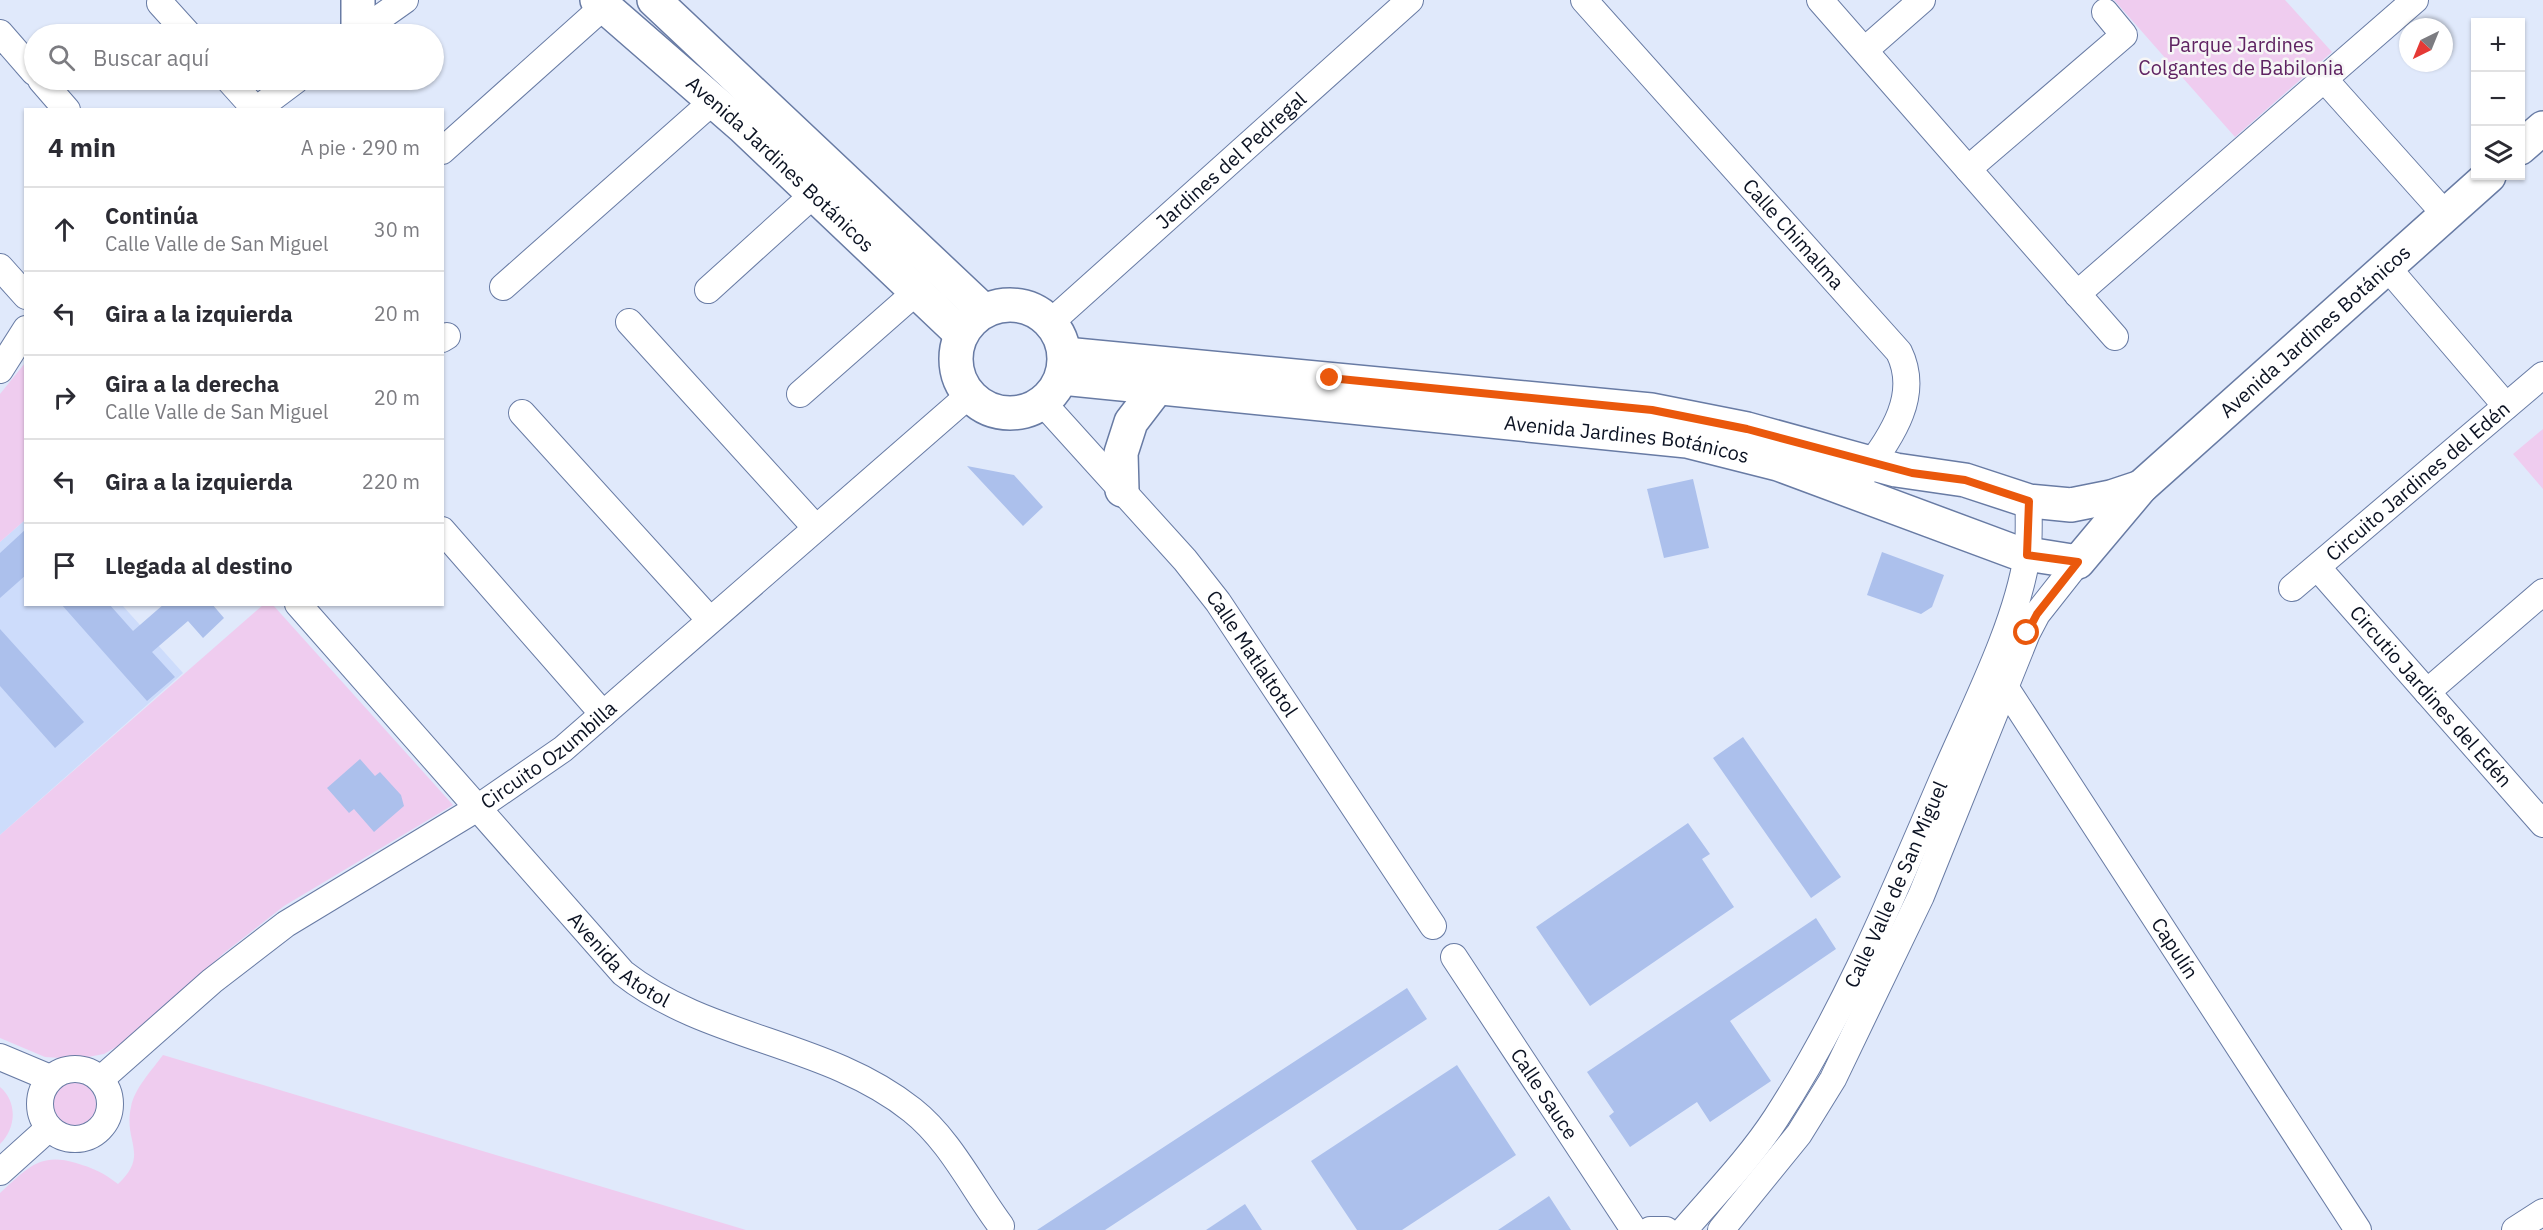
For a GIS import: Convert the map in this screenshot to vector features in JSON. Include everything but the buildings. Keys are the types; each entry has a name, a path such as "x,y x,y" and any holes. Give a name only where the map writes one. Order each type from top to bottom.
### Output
{"street":[{"path":"357,24 358,0"},
{"path":"371,24 405,0"},
{"name":"Avenida Jardines Botánicos","path":"654,0 983,310"},
{"name":"Jardines del Pedregal","path":"1051,322 1410,0"},
{"name":"Calle Chimalma","path":"1584,0 1899,351 1907,382 1903,406 1890,435 1853,490"},
{"path":"1820,0 2115,337"},
{"path":"1864,50 1922,0"},
{"path":"2077,294 2415,0"},
{"path":"160,3 179,24"},
{"path":"444,149 600,3"},
{"name":"Avenida Jardines Botánicos","path":"600,3 743,127 960,333"},
{"path":"1968,169 2124,35 2105,12"},
{"path":"0,33 24,61"},
{"path":"2325,80 2445,213"},
{"path":"50,90 65,108"},
{"path":"238,90 254,108"},
{"path":"259,108 283,90"},
{"path":"503,287 712,102"},
{"path":"2525,144 2543,128"},
{"name":"Avenida Jardines Botánicos","path":"1057,378 1687,441 1751,456 1853,490 2027,555 2078,562 2141,488 2484,180"},
{"path":"708,290 813,195"},
{"path":"0,267 24,294"},
{"path":"2387,267 2506,406"},
{"path":"800,394 916,292"},
{"path":"1006,303 1023,306 1031,308 1051,322 1060,337 1057,378 1018,414 991,411 968,396 954,366 960,333 983,310 1006,303"},
{"path":"629,322 816,528"},
{"path":"0,370 24,332"},
{"name":"Circuito Jardines del Edén","path":"2292,588 2543,375"},
{"name":"Avenida Jardines Botánicos","path":"1057,378 1652,410 1747,429 1925,475 1965,480 2029,501 2071,506 2111,498 2141,488"},
{"name":"Calle Matlaltotol","path":"1057,378 1122,490 1218,602 1433,926"},
{"path":"1122,490 1120,453 1131,422 1157,388"},
{"name":"Circuito Ozumbilla","path":"101,1079 212,981 286,924 477,809 563,749 968,396"},
{"path":"522,413 710,620"},
{"path":"1904,510 1925,475"},
{"name":"Calle Valle de San Miguel","path":"1684,1230 1731,1177 1775,1120 1809,1064 1898,883 1991,666 2014,605 2027,555 2029,501"},
{"path":"444,532 603,714"},
{"name":"Calle Valle de San Miguel","path":"1721,1230 1799,1134 1833,1079 1921,896 2006,689 2020,649 2037,614 2078,562"},
{"name":"Circutio Jardines del Edén","path":"2318,568 2427,692 2540,814"},
{"path":"2427,692 2543,592"},
{"name":"Avenida Atotol","path":"300,606 623,973 640,987 688,1012 838,1067 897,1098 915,1112 953,1155 1001,1226"},
{"name":"Capulín","path":"1991,666 2358,1230"},
{"name":"Calle Sauce","path":"1454,957 1634,1230"},
{"path":"0,1058 50,1078"},
{"path":"76,1068 89,1071 101,1079 108,1091 111,1105 107,1119 99,1130 87,1137 74,1140 60,1137 49,1128 41,1116 39,1103 42,1089 50,1078 62,1070 76,1068"},
{"path":"0,1172 49,1128"},
{"path":"2516,1230 2543,1212"},
{"path":"1650,1230 1666,1230"}],"shaded area":[{"path":"24,521 24,606 123,606 183,673 0,835 0,542"}],"green space":[{"name":"Parque Jardines Colgantes de Babilonia","path":"2114,0 2285,0 2332,52 2235,137"},
{"path":"24,364 24,521 0,542 0,394"},
{"path":"2543,429 2543,489 2513,454"},
{"path":"262,606 274,606 453,805 284,906 224,953 128,1040 104,1054 77,1059 45,1057 0,1038 0,835"},
{"path":"163,1055 746,1230 0,1230 0,1193 26,1170 43,1161 63,1160 76,1163 98,1171 118,1184 127,1174 134,1156 129,1119 133,1100 144,1080"},
{"path":"71,1080 80,1082 91,1091 96,1105 94,1114 85,1125 71,1130 62,1128 51,1119 46,1105 48,1096 57,1085"},
{"path":"0,1087 10,1100 13,1116 9,1131 0,1144"}],"route":[{"path":"1330,378 1652,410 1747,429 1896,470 1965,480 2029,501 2027,555 2078,562 2037,614 2027,633"}]}
